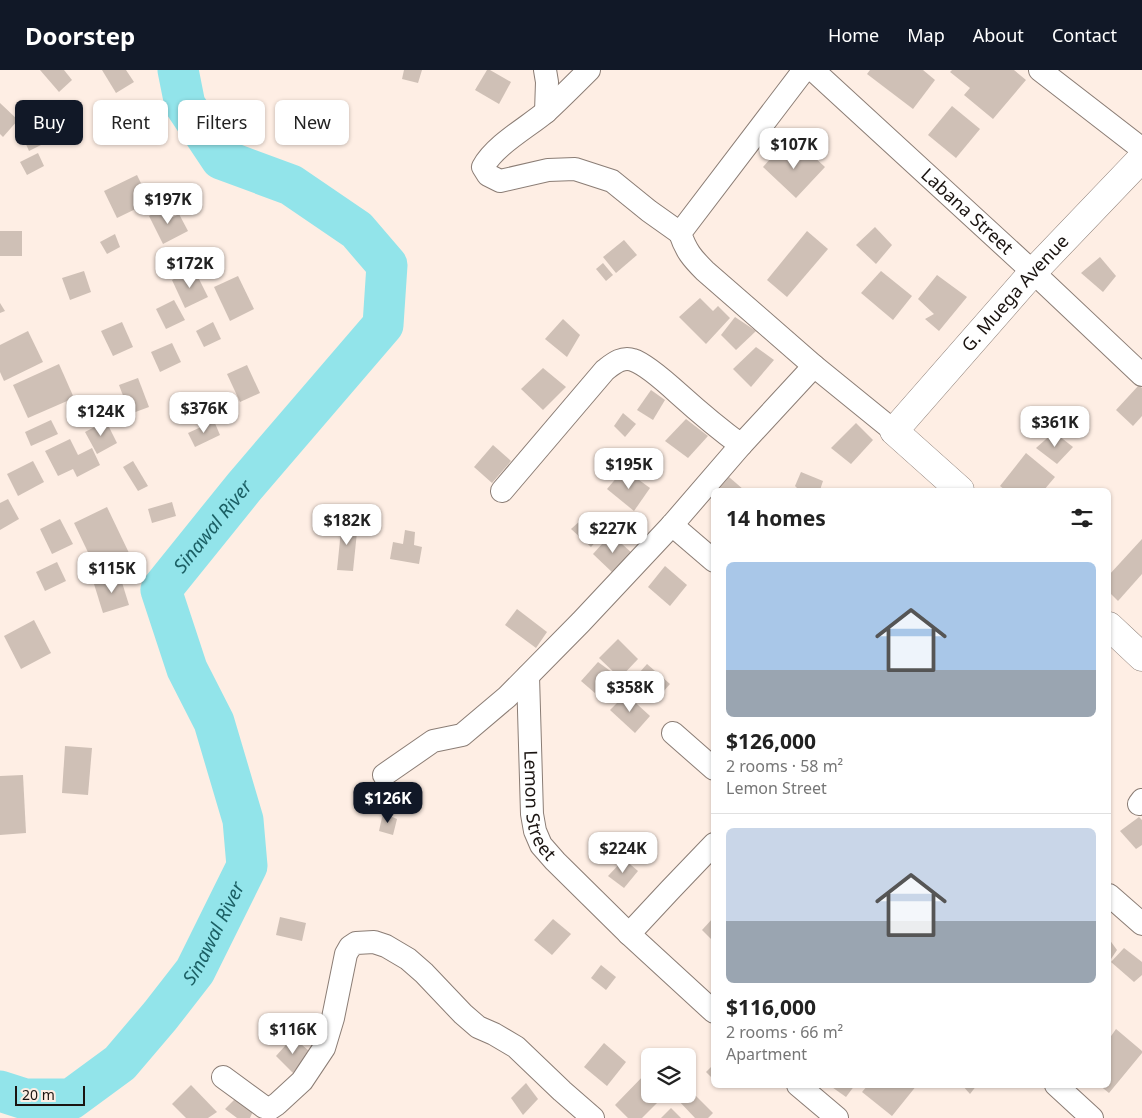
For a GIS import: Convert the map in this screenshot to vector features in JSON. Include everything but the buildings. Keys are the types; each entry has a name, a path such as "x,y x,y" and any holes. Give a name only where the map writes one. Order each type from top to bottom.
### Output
{"street":[{"path":"544,70 547,82 546,112"},
{"path":"588,70 546,112 488,158 484,167 488,175 500,181 548,170 575,169 612,181 680,233 684,246 705,271 814,366 894,431 958,488"},
{"path":"680,233 804,70"},
{"name":"Labana Street","path":"813,70 1142,375"},
{"path":"1040,70 1142,148"},
{"name":"G. Muega Avenue","path":"894,431 1033,272 1142,158"},
{"path":"502,491 605,370 624,359 632,359 641,364 741,446"},
{"path":"384,775 433,741 462,735 508,696 582,622 672,526 814,366"},
{"path":"672,526 711,558"},
{"path":"1111,628 1142,657"},
{"name":"Lemon Street","path":"528,676 532,814 535,832 541,845 629,934 711,1009"},
{"path":"673,733 711,766"},
{"path":"629,934 711,847"},
{"path":"1111,897 1142,924"},
{"path":"223,1077 264,1107 271,1108 277,1104 302,1081 324,1048 333,1018 346,954 350,947 356,943 374,942 386,946 408,960 424,973 478,1027 516,1047 593,1118"},
{"path":"802,1088 837,1118"},
{"path":"1059,1088 1092,1118"}],"waterway":[{"name":"Sinawal River","path":"0,1091 25,1099 71,1099 120,1063 195,971 247,866 243,820 214,722 187,669 161,590 244,487 383,325 387,265 357,230 291,185 221,159 185,105 178,70"}]}
